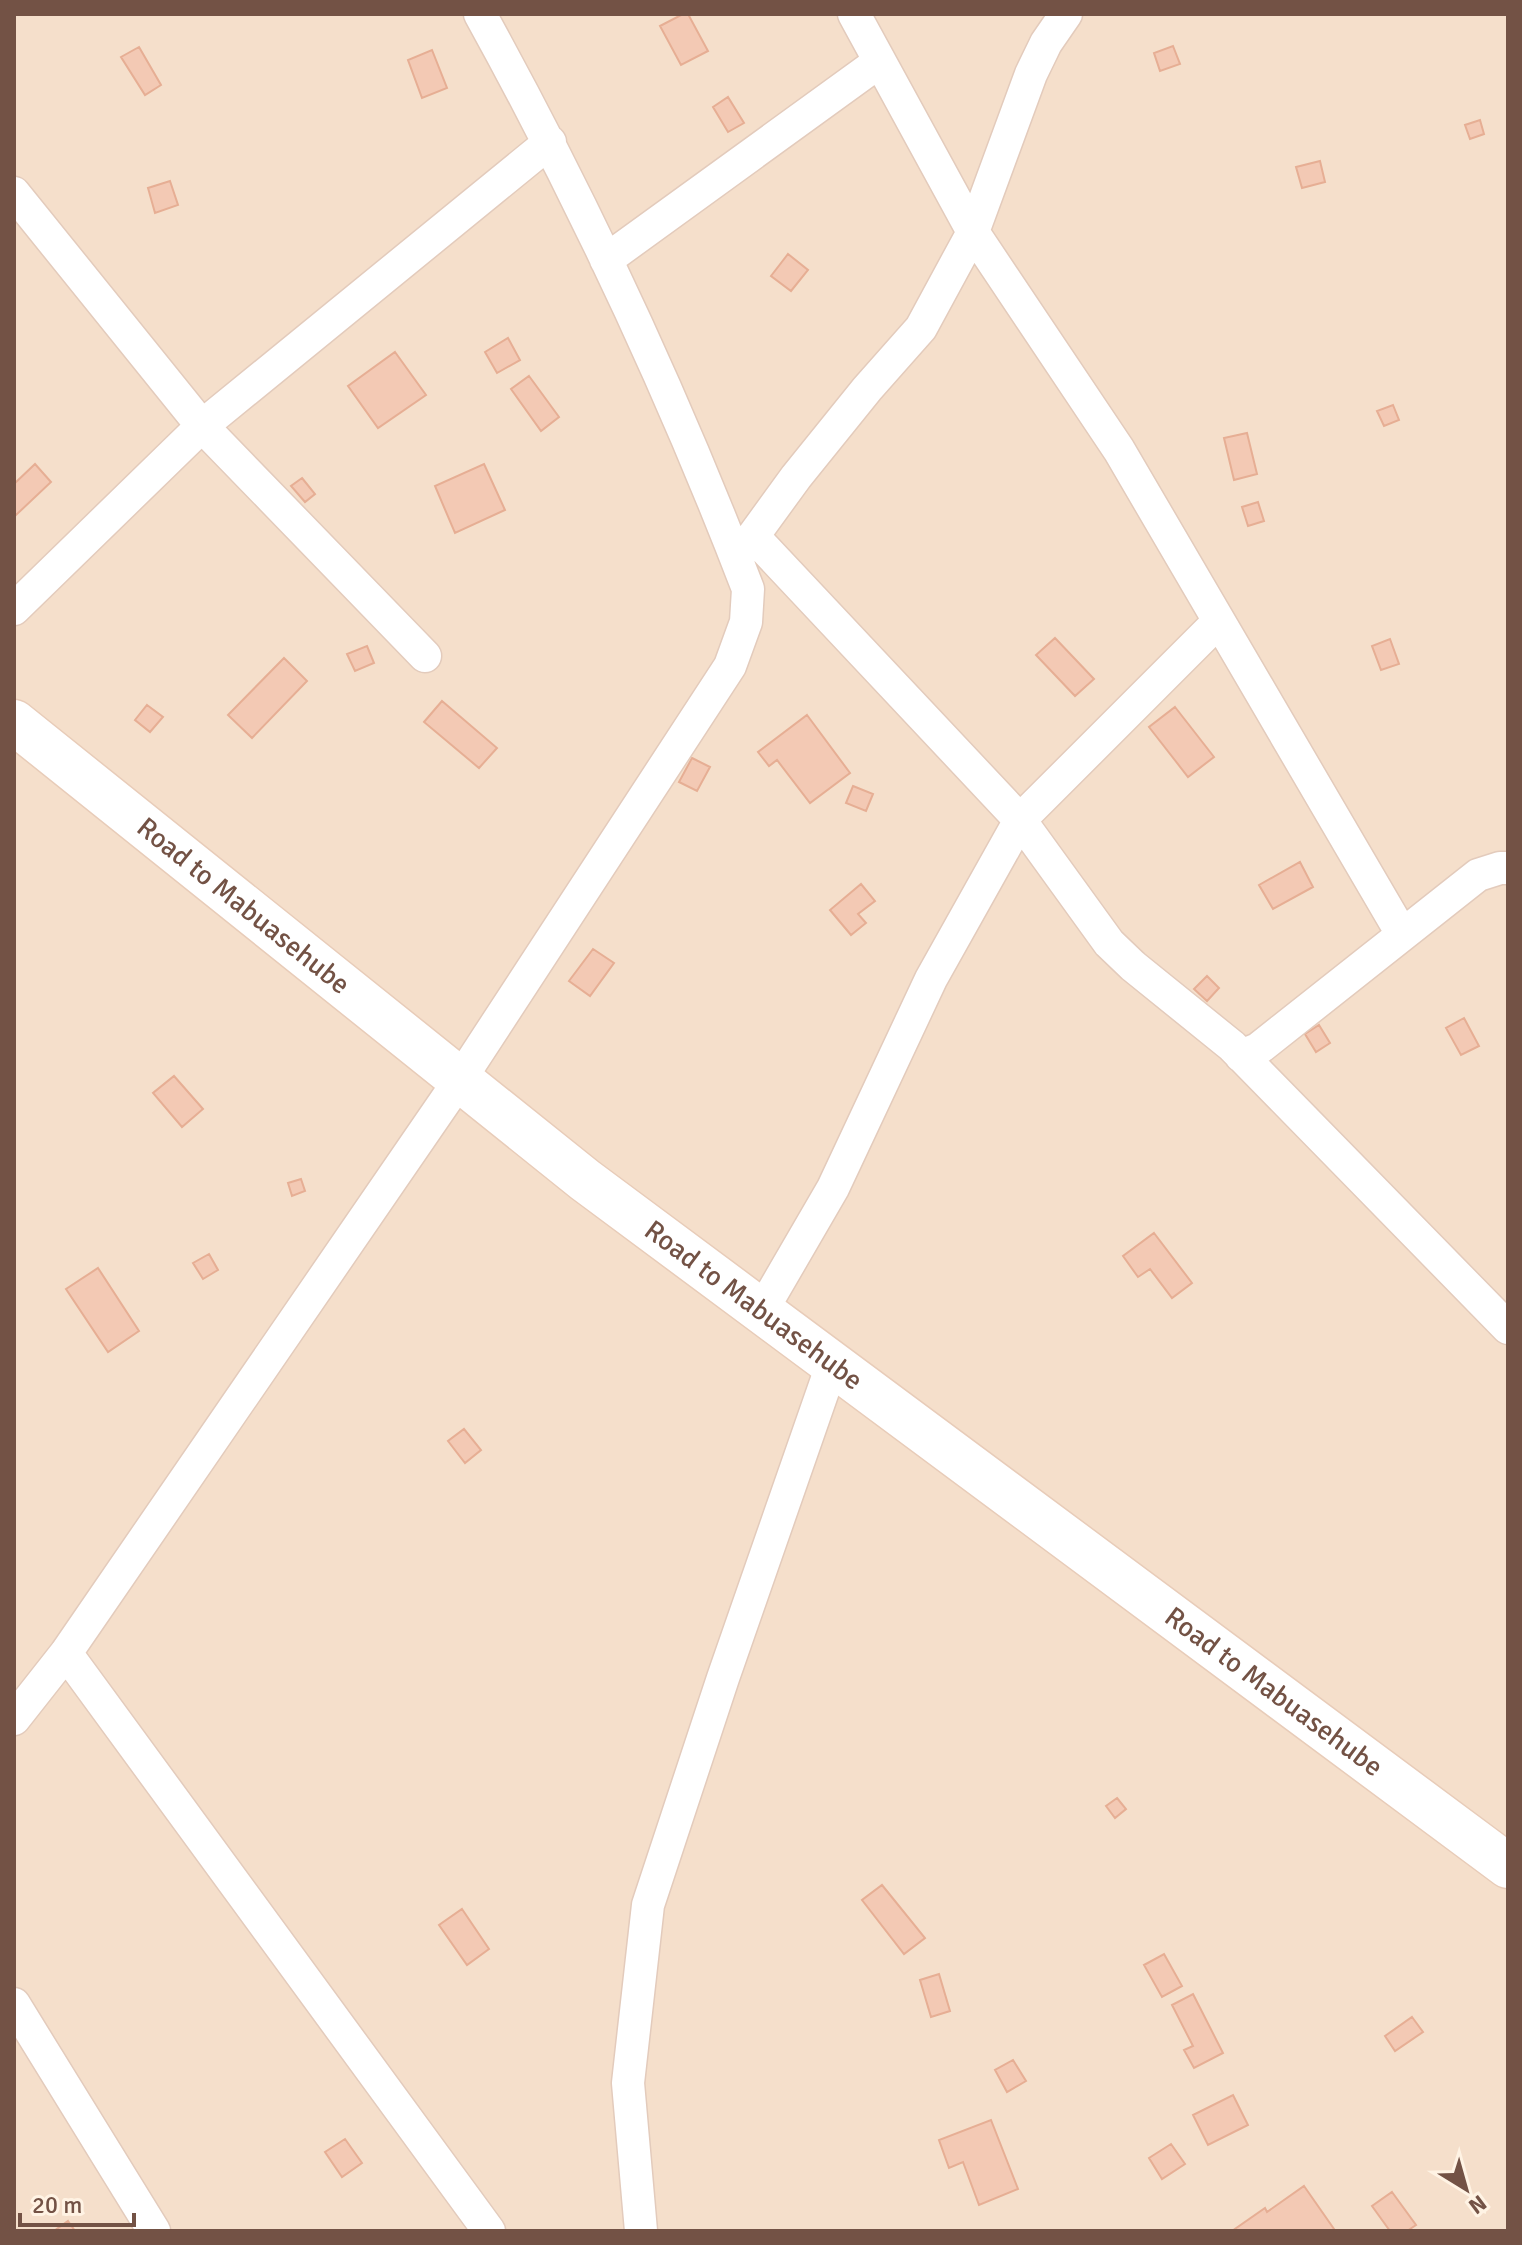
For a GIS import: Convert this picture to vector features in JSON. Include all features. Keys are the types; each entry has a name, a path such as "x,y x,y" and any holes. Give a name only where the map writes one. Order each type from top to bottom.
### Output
{"main road":[{"name":"Road to Mabuasehube","path":"14,722 585,1180 1508,1866"}],"street":[{"path":"480,14 550,142 745,547 1020,820 1109,943 1241,1056 1508,1328"},
{"path":"854,14 973,232 1119,450 1402,934"},
{"path":"14,1719 66,1653 459,1081 730,666 746,622 748,589 745,547 796,477 921,328 973,232 1031,74 1046,43 1066,14"},
{"path":"606,260 879,62"},
{"path":"14,609 202,426 550,142"},
{"path":"14,193 202,426 425,656"},
{"path":"761,1312 833,1188 931,979 1020,820 1219,621"},
{"path":"1241,1056 1258,1049 1478,875 1508,868"},
{"path":"641,2231 628,2083 648,1905 832,1365"},
{"path":"66,1653 489,2231"},
{"path":"14,2004 154,2231"}],"shaded area":[{"path":"14,14 1508,14 1508,2231 14,2231"}],"building":[{"path":"688,14 708,51 681,65 660,26"},
{"path":"1173,46 1180,64 1160,71 1154,53"},
{"path":"139,47 161,85 145,95 121,57"},
{"path":"432,50 447,88 422,98 408,60"},
{"path":"728,97 744,123 728,132 713,107"},
{"path":"1480,120 1484,134 1470,139 1465,125"},
{"path":"1320,161 1325,182 1302,188 1296,167"},
{"path":"170,181 178,205 155,213 148,188"},
{"path":"788,254 808,270 791,291 771,276"},
{"path":"508,338 520,360 497,373 485,352"},
{"path":"395,352 426,395 378,428 348,386"},
{"path":"529,376 559,417 541,431 511,389"},
{"path":"1393,405 1399,420 1384,426 1377,411"},
{"path":"1247,433 1257,474 1234,480 1224,438"},
{"path":"35,464 51,482 16,515 14,484"},
{"path":"484,464 505,510 455,533 435,486"},
{"path":"302,478 315,494 305,502 291,486"},
{"path":"1258,502 1264,521 1248,526 1242,507"},
{"path":"1055,638 1094,679 1075,696 1036,655"},
{"path":"1390,639 1399,664 1381,670 1372,646"},
{"path":"367,646 374,663 355,671 347,654"},
{"path":"284,658 307,681 252,738 228,715"},
{"path":"442,701 497,748 479,768 424,722"},
{"path":"147,705 163,717 150,732 135,720"},
{"path":"1175,707 1214,757 1188,777 1149,727"},
{"path":"807,715 850,773 810,803 777,760 769,766 758,752"},
{"path":"692,758 710,767 697,791 679,782"},
{"path":"853,786 873,794 866,811 846,803"},
{"path":"1300,862 1313,887 1273,909 1259,885"},
{"path":"861,884 875,901 858,914 866,923 851,935 830,910"},
{"path":"593,949 614,963 590,996 569,981"},
{"path":"1207,976 1219,988 1207,1001 1194,989"},
{"path":"1464,1018 1479,1046 1461,1055 1446,1028"},
{"path":"1319,1025 1330,1043 1316,1052 1305,1034"},
{"path":"174,1076 203,1109 182,1127 153,1093"},
{"path":"301,1179 305,1191 292,1196 288,1183"},
{"path":"1154,1233 1192,1283 1172,1298 1150,1269 1138,1277 1123,1256"},
{"path":"209,1254 218,1270 203,1279 193,1263"},
{"path":"98,1268 139,1331 108,1352 66,1289"},
{"path":"464,1429 481,1450 465,1463 448,1441"},
{"path":"1117,1798 1126,1809 1115,1818 1106,1806"},
{"path":"882,1885 925,1938 904,1954 862,1900"},
{"path":"462,1909 489,1949 467,1965 439,1925"},
{"path":"1164,1954 1182,1986 1162,1997 1144,1965"},
{"path":"939,1974 950,2011 931,2017 920,1980"},
{"path":"1193,1994 1223,2053 1194,2068 1184,2050 1193,2046 1172,2005"},
{"path":"1412,2017 1423,2032 1395,2051 1385,2036"},
{"path":"1013,2060 1026,2081 1007,2092 995,2070"},
{"path":"1233,2095 1248,2125 1208,2145 1193,2115"},
{"path":"991,2120 1018,2189 979,2205 963,2162 949,2168 939,2140"},
{"path":"345,2139 362,2163 342,2177 325,2152"},
{"path":"1171,2144 1185,2164 1162,2179 1149,2158"},
{"path":"1304,2186 1334,2229 1331,2231 1232,2231 1265,2208 1267,2212"},
{"path":"1392,2192 1416,2225 1407,2231 1390,2231 1372,2206"},
{"path":"68,2221 75,2231 54,2231"}]}
